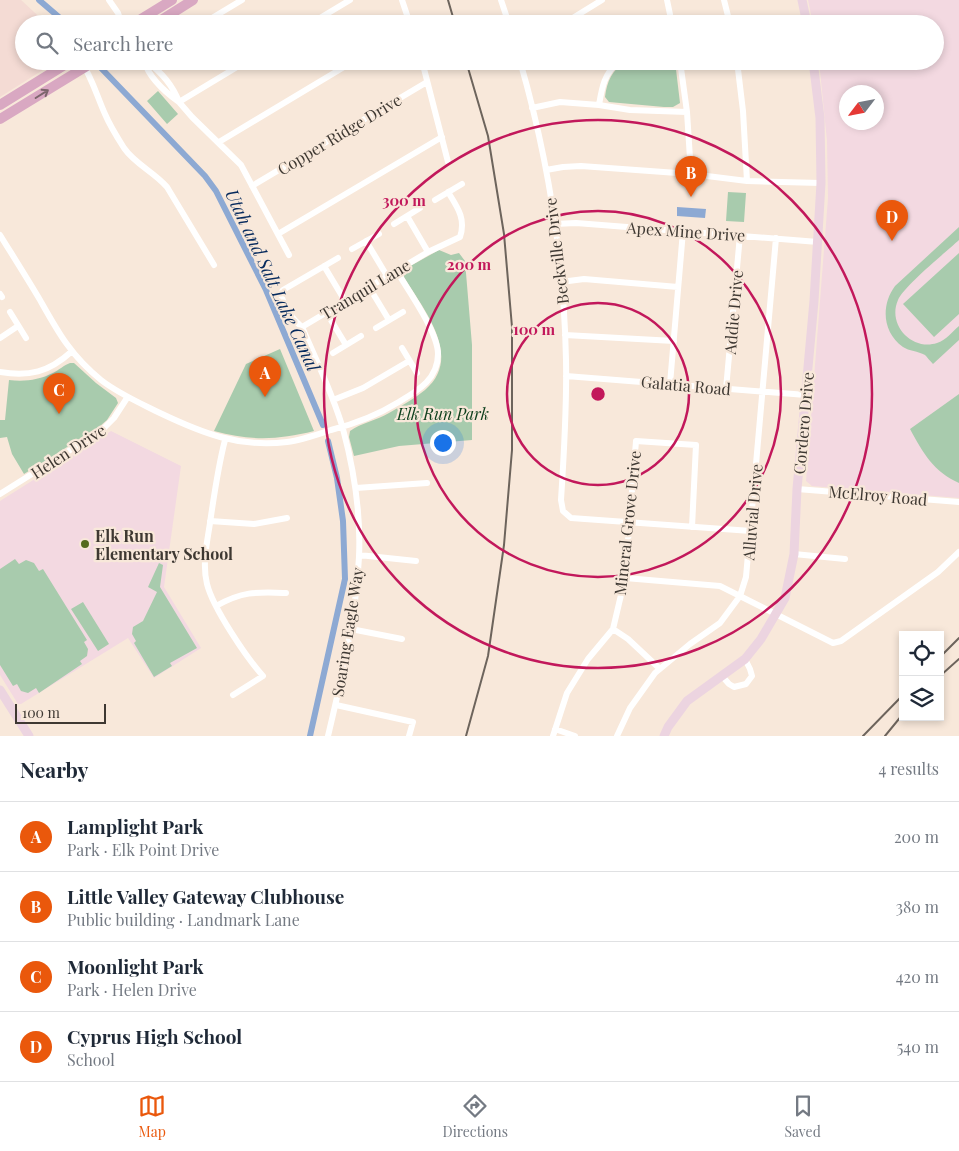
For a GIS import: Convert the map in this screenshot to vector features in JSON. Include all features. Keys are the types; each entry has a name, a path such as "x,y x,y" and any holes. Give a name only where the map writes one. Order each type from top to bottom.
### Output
{"main road":[{"path":"148,15 172,0"},
{"path":"169,15 193,0"},
{"path":"0,105 56,70"},
{"path":"0,119 74,70"}],"street":[{"path":"109,0 119,15"},
{"path":"217,15 242,0"},
{"path":"325,15 350,0"},
{"path":"402,0 407,15"},
{"path":"502,0 506,15"},
{"path":"578,15 602,0"},
{"path":"666,0 670,15"},
{"path":"724,0 728,15"},
{"path":"802,0 805,15"},
{"path":"86,70 107,119 125,149 167,187 214,265"},
{"path":"147,70 169,95 179,102 187,112 237,159 289,255"},
{"path":"179,102 232,70"},
{"path":"219,142 339,70"},
{"path":"424,70 448,162"},
{"name":"Beckville Drive","path":"522,70 546,170 555,224 561,282 566,376 561,504 563,511 571,518 630,522"},
{"path":"600,105 603,84 610,70"},
{"path":"681,70 688,112 691,174"},
{"path":"738,70 744,127 746,181"},
{"name":"Cordero Drive","path":"664,736 668,727 687,702 745,659 761,639 785,598 794,554 818,242 821,183 820,125 814,70"},
{"name":"Copper Ridge Drive","path":"252,186 427,82"},
{"path":"532,108 560,102 600,105 630,110 688,112"},
{"path":"278,234 442,137"},
{"path":"546,170 581,166 691,174 746,181 821,183"},
{"path":"436,200 462,184"},
{"name":"Tranquil Lane","path":"302,327 396,270 440,245 460,237 464,227 463,222 459,209 448,192"},
{"path":"394,224 420,208"},
{"path":"407,216 428,252"},
{"name":"Apex Mine Drive","path":"555,224 576,222 818,242"},
{"path":"670,384 683,231"},
{"path":"352,249 379,234"},
{"path":"0,235 61,338 71,352 91,372 127,398 198,430 226,440 254,444 271,444 304,439 342,428 384,411 423,387 431,378 436,367 437,344 430,326 396,270"},
{"name":"Addie Drive","path":"726,389 740,235"},
{"name":"Alluvial Drive","path":"617,736 630,708 655,673 690,644 720,623 740,596 746,577 751,532 776,238"},
{"path":"366,241 387,276"},
{"path":"338,258 324,266 345,301"},
{"name":"Soaring Eagle Way","path":"324,266 283,290 282,293 292,318 302,327 333,400 342,428 356,488 359,555 356,593 351,629 328,736"},
{"path":"561,282 584,279 678,287"},
{"path":"369,287 389,320"},
{"path":"10,312 26,338"},
{"path":"326,312 346,345"},
{"path":"376,328 402,312"},
{"path":"0,338 18,326"},
{"path":"565,334 674,341"},
{"path":"334,353 361,336"},
{"path":"402,348 417,373"},
{"path":"0,372 19,374 41,371 53,367 71,352"},
{"path":"333,400 364,388 409,361"},
{"name":"Galatia Road","path":"566,376 806,395"},
{"name":"Helen Drive","path":"0,494 102,430 114,418 127,398"},
{"path":"226,440 204,557 207,584 216,606 252,664 263,676 233,695"},
{"name":"Mineral Grove Drive","path":"554,733 567,693 588,659 613,629 625,578 636,442 696,445 692,527"},
{"path":"356,488 428,482"},
{"name":"McElroy Road","path":"798,488 959,502"},
{"path":"210,521 254,524 287,518"},
{"path":"630,522 751,532"},
{"path":"625,578 720,586 834,643 938,572 959,552"},
{"path":"794,554 845,558"},
{"path":"359,555 416,561"},
{"path":"216,606 243,593 286,594"},
{"path":"351,629 402,638"},
{"path":"613,629 628,639 660,669"},
{"path":"722,676 734,687 746,684 752,676 745,659"},
{"path":"0,690 28,736"},
{"path":"336,705 413,722 408,736"},
{"path":"554,733 575,736"}],"shaded area":[{"path":"0,0 21,0 37,15 15,15 15,70 43,70 0,97"},
{"path":"808,0 959,0 959,498 812,486 806,481 828,198 827,141 820,70 944,70 944,15 811,15"},
{"name":"Elk Run Elementary School","path":"111,431 181,466 164,587 201,648 154,678 128,638 21,704 18,704 0,675 0,501"}],"green space":[{"path":"616,70 676,70 680,103 673,107 664,107 609,102 605,97 607,86"},
{"path":"158,91 178,114 167,124 147,101"},
{"path":"728,192 746,193 744,222 726,221"},
{"path":"959,227 959,240 908,286 898,300 895,309 899,327 911,340 919,343 940,342 959,326 959,340 933,364 925,355 905,348 896,341 891,334 886,318 887,301 895,286"},
{"name":"Elk Run Park","path":"439,250 451,255 459,253 465,261 472,345 472,440 399,446 354,456 349,437 350,431 412,399 425,390 436,377 441,363 441,348 429,318 404,277 405,269"},
{"path":"959,253 959,314 934,337 903,304"},
{"path":"280,349 314,431 276,438 252,438 214,431 246,364"},
{"path":"70,363 74,363 116,398 118,403 107,420 99,427 24,474 12,454 7,437 0,438 0,420 5,420 9,380 26,381 37,379 53,373"},
{"path":"959,394 959,483 950,479 930,461 910,429"},
{"path":"15,559 19,564 26,560 34,563 39,571 43,569 87,640 84,642 88,649 87,656 80,661 82,664 39,693 36,688 28,693 21,691 17,684 13,686 0,665 0,569"},
{"path":"159,563 163,565 160,587 197,648 170,663 172,666 154,677 134,643 136,641 132,634 133,627 143,621 157,592 148,587"},
{"path":"83,602 109,644 98,651 71,609"}],"water":[{"path":"677,207 706,209 705,218 677,216"}],"waterway":[{"name":"Utah and Salt Lake Canal","path":"39,0 56,15"},
{"name":"Utah and Salt Lake Canal","path":"103,70 205,176 216,191 266,290 323,425"},
{"name":"Utah and Salt Lake Canal","path":"310,736 345,579 343,521 337,478 328,441"}],"railway":[{"path":"448,0 452,15"},
{"path":"466,736 488,656 504,545 512,450 512,327 504,234 488,136 469,70"},
{"path":"944,653 959,638"},
{"path":"944,672 959,659"},
{"path":"863,736 899,699"},
{"path":"885,736 899,719"}],"place":[{"name":"Little Valley Gateway Clubhouse","path":"691,197"},
{"name":"Cyprus High School","path":"892,241"},
{"name":"Lamplight Park","path":"265,397"},
{"name":"Moonlight Park","path":"59,414"},
{"name":"Elk Run Elementary School","path":"85,544"}]}
